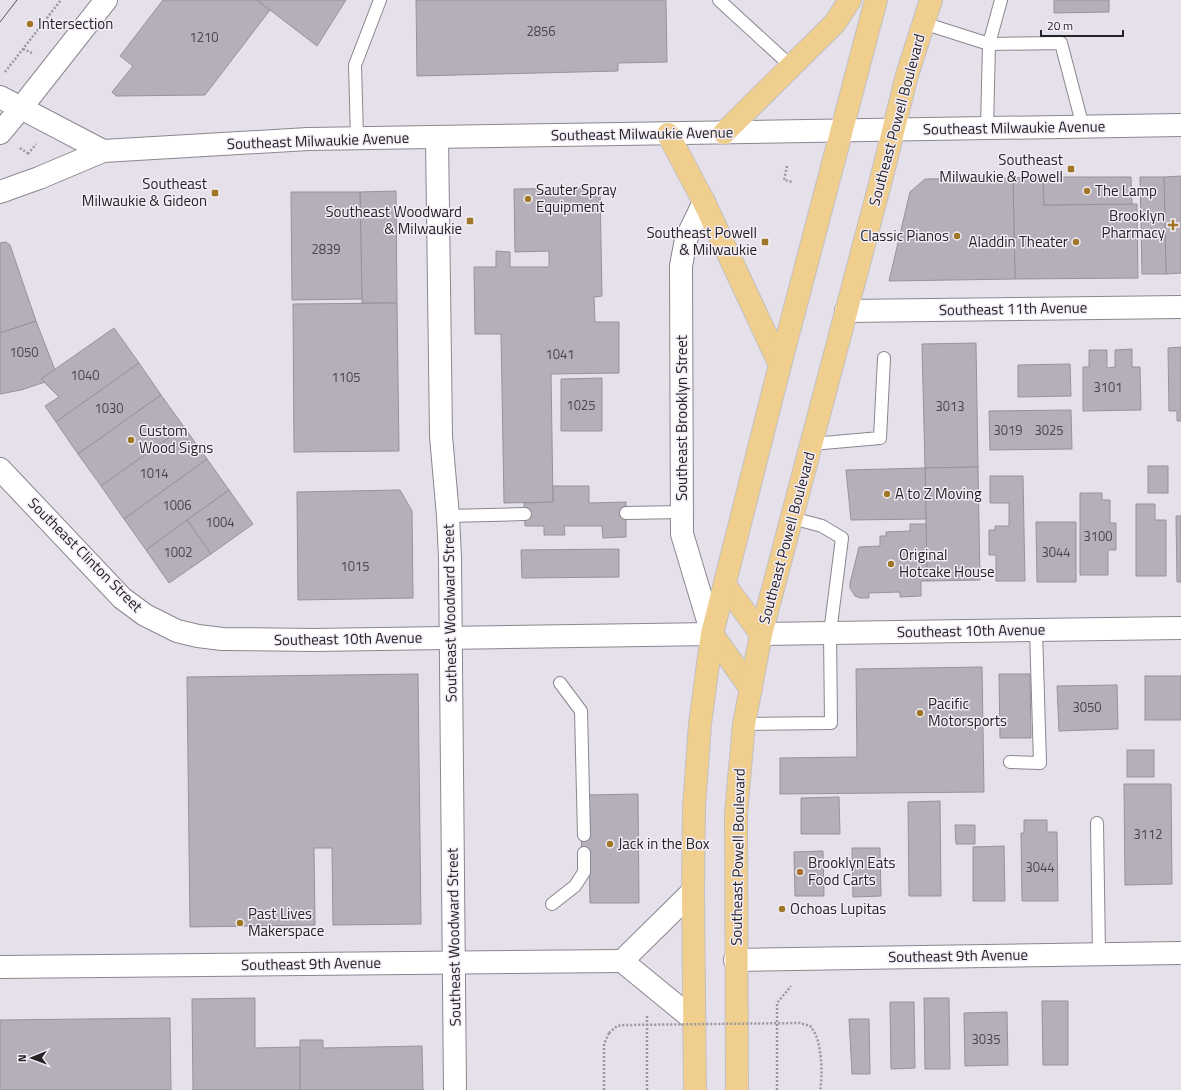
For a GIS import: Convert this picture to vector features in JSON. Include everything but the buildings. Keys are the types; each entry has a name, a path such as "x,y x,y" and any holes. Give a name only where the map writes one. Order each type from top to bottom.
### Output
{"main road":[{"path":"724,132 835,23 850,0"},
{"path":"695,1090 693,891 694,807 700,724 712,634 780,365 876,0"},
{"name":"Southeast Powell Boulevard","path":"737,1090 735,960 736,813 744,724 761,634 812,444 907,75 931,0"},
{"path":"668,134 704,202 780,365"},
{"path":"725,585 761,634"},
{"path":"712,634 751,689"}],"street":[{"path":"0,133 106,0"},
{"path":"0,97 103,151"},
{"name":"Southeast Milwaukie Avenue","path":"103,151 308,139 1181,125"},
{"name":"Southeast Woodward Street","path":"437,137 440,436 448,516 451,637 455,1090"},
{"path":"0,192 39,178 103,151"},
{"name":"Southeast Brooklyn Street","path":"704,202 686,239 681,266 682,534 712,634"},
{"name":"Southeast 11th Avenue","path":"846,311 1181,307"},
{"name":"Southeast Clinton Street","path":"0,470 122,598 145,615 177,631"},
{"name":"Southeast 10th Avenue","path":"761,634 1181,628"},
{"name":"Southeast 10th Avenue","path":"177,631 198,636 222,639 314,640 712,634"},
{"path":"693,891 622,961 694,1020"},
{"name":"Southeast 9th Avenue","path":"735,960 1181,953"},
{"name":"Southeast 9th Avenue","path":"0,967 622,961"}],"lane":[{"path":"357,138 355,66 380,0"},
{"path":"719,0 792,66"},
{"path":"987,128 989,44 1001,0"},
{"path":"923,23 989,44 1061,44 1083,127"},
{"path":"812,444 880,438 884,358"},
{"path":"626,513 682,512"},
{"path":"448,516 524,514"},
{"path":"744,724 831,723 830,633 842,538 822,526 792,518"},
{"path":"1010,762 1040,763 1036,630"},
{"path":"560,683 581,711 584,835"},
{"path":"1097,823 1099,954"},
{"path":"552,904 575,886 584,872 584,853"}],"path":[{"path":"4,73 61,0"},
{"path":"787,166 784,180 793,182"},
{"path":"776,1090 777,1002 788,987 793,985"},
{"path":"647,1011 647,1090"},
{"path":"604,1090 604,1044 609,1033 617,1026 800,1023 810,1026 816,1033 820,1043 820,1090"}],"tram line":[{"path":"0,22 17,0"}],"place":[{"name":"Intersection","path":"30,24"},
{"name":"Southeast Milwaukie & Powell","path":"1071,169"},
{"name":"The Lamp","path":"1087,191"},
{"name":"Southeast Milwaukie & Gideon","path":"215,193"},
{"name":"Sauter Spray Equipment","path":"528,199"},
{"name":"Southeast Woodward & Milwaukie","path":"470,221"},
{"name":"Brooklyn Pharmacy","path":"1173,225"},
{"name":"Classic Pianos","path":"957,236"},
{"name":"Southeast Powell & Milwaukie","path":"765,242"},
{"name":"Aladdin Theater","path":"1076,242"},
{"name":"Custom Wood Signs","path":"131,440"},
{"name":"A to Z Moving","path":"887,494"},
{"name":"Original Hotcake House","path":"891,564"},
{"name":"Pacific Motorsports","path":"920,713"},
{"name":"Jack in the Box","path":"610,844"},
{"name":"Brooklyn Eats Food Carts","path":"800,872"},
{"name":"Ochoas Lupitas","path":"782,909"},
{"name":"Past Lives Makerspace","path":"240,923"}]}
